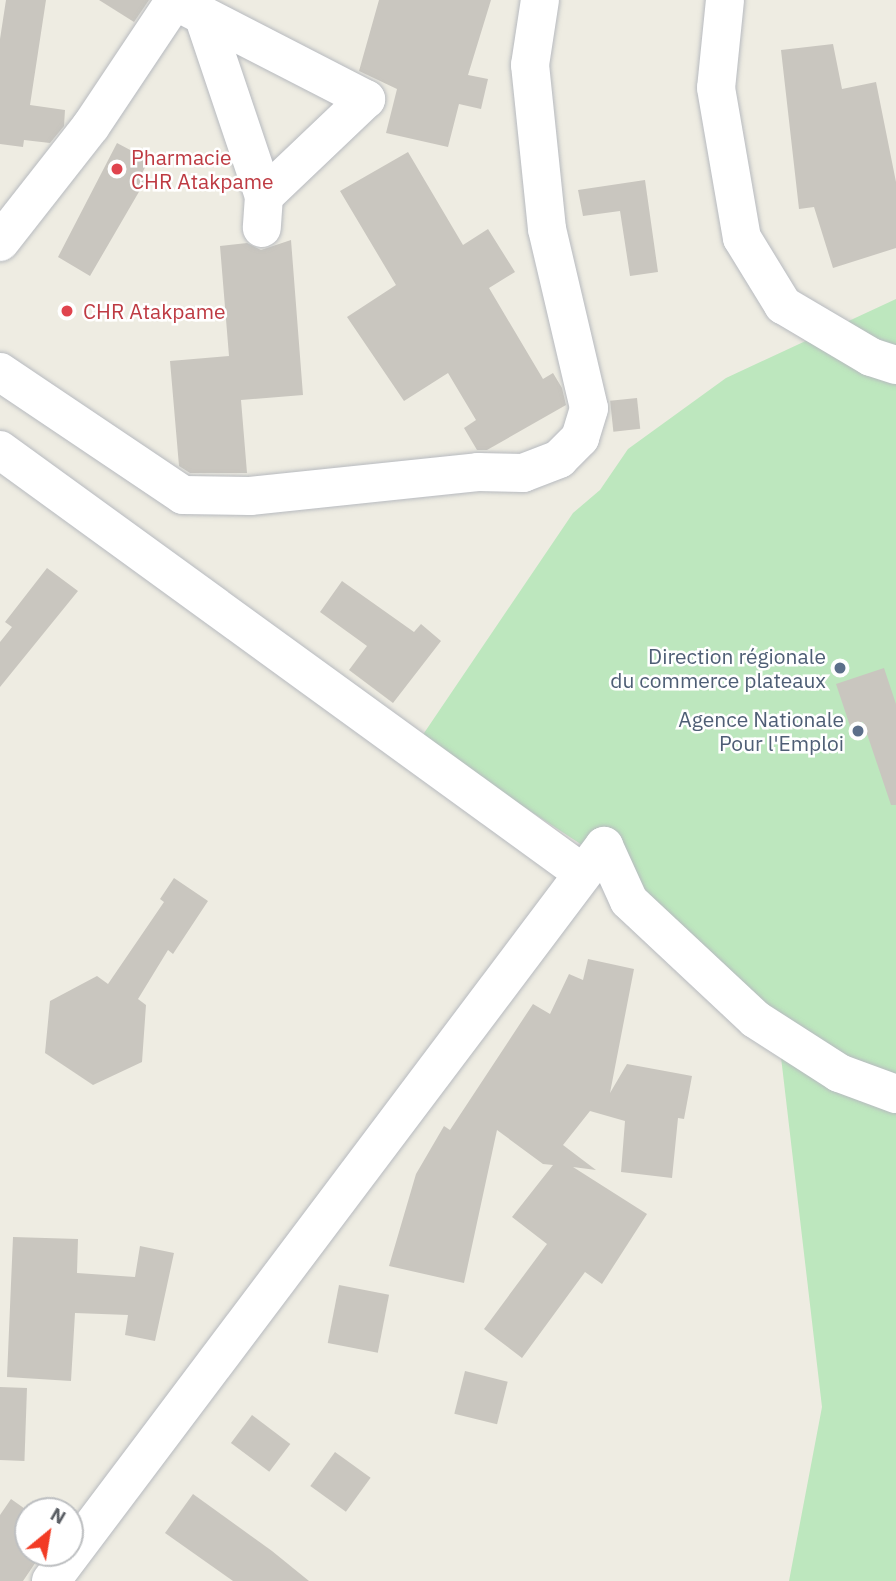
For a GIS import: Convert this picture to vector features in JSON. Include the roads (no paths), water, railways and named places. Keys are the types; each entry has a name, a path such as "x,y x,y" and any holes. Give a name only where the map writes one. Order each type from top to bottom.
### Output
{"street":[{"path":"0,372 183,495 250,496 478,472 523,473 559,459 580,438 589,408 547,229 530,65 540,0"},
{"path":"725,0 716,88 743,239 783,305 871,357 896,365"},
{"path":"184,6 366,99 263,212 184,6"},
{"path":"0,242 184,6"},
{"path":"0,450 581,872"},
{"path":"51,1581 238,1339 581,872 604,846 629,901 755,1019 839,1073 896,1094"}],"place":[{"name":"Pharmacie CHR Atakpame","path":"117,169"},
{"name":"CHR Atakpame","path":"67,311"},
{"name":"Direction régionale du commerce plateaux","path":"840,668"},
{"name":"Agence Nationale Pour l'Emploi","path":"858,731"}]}
